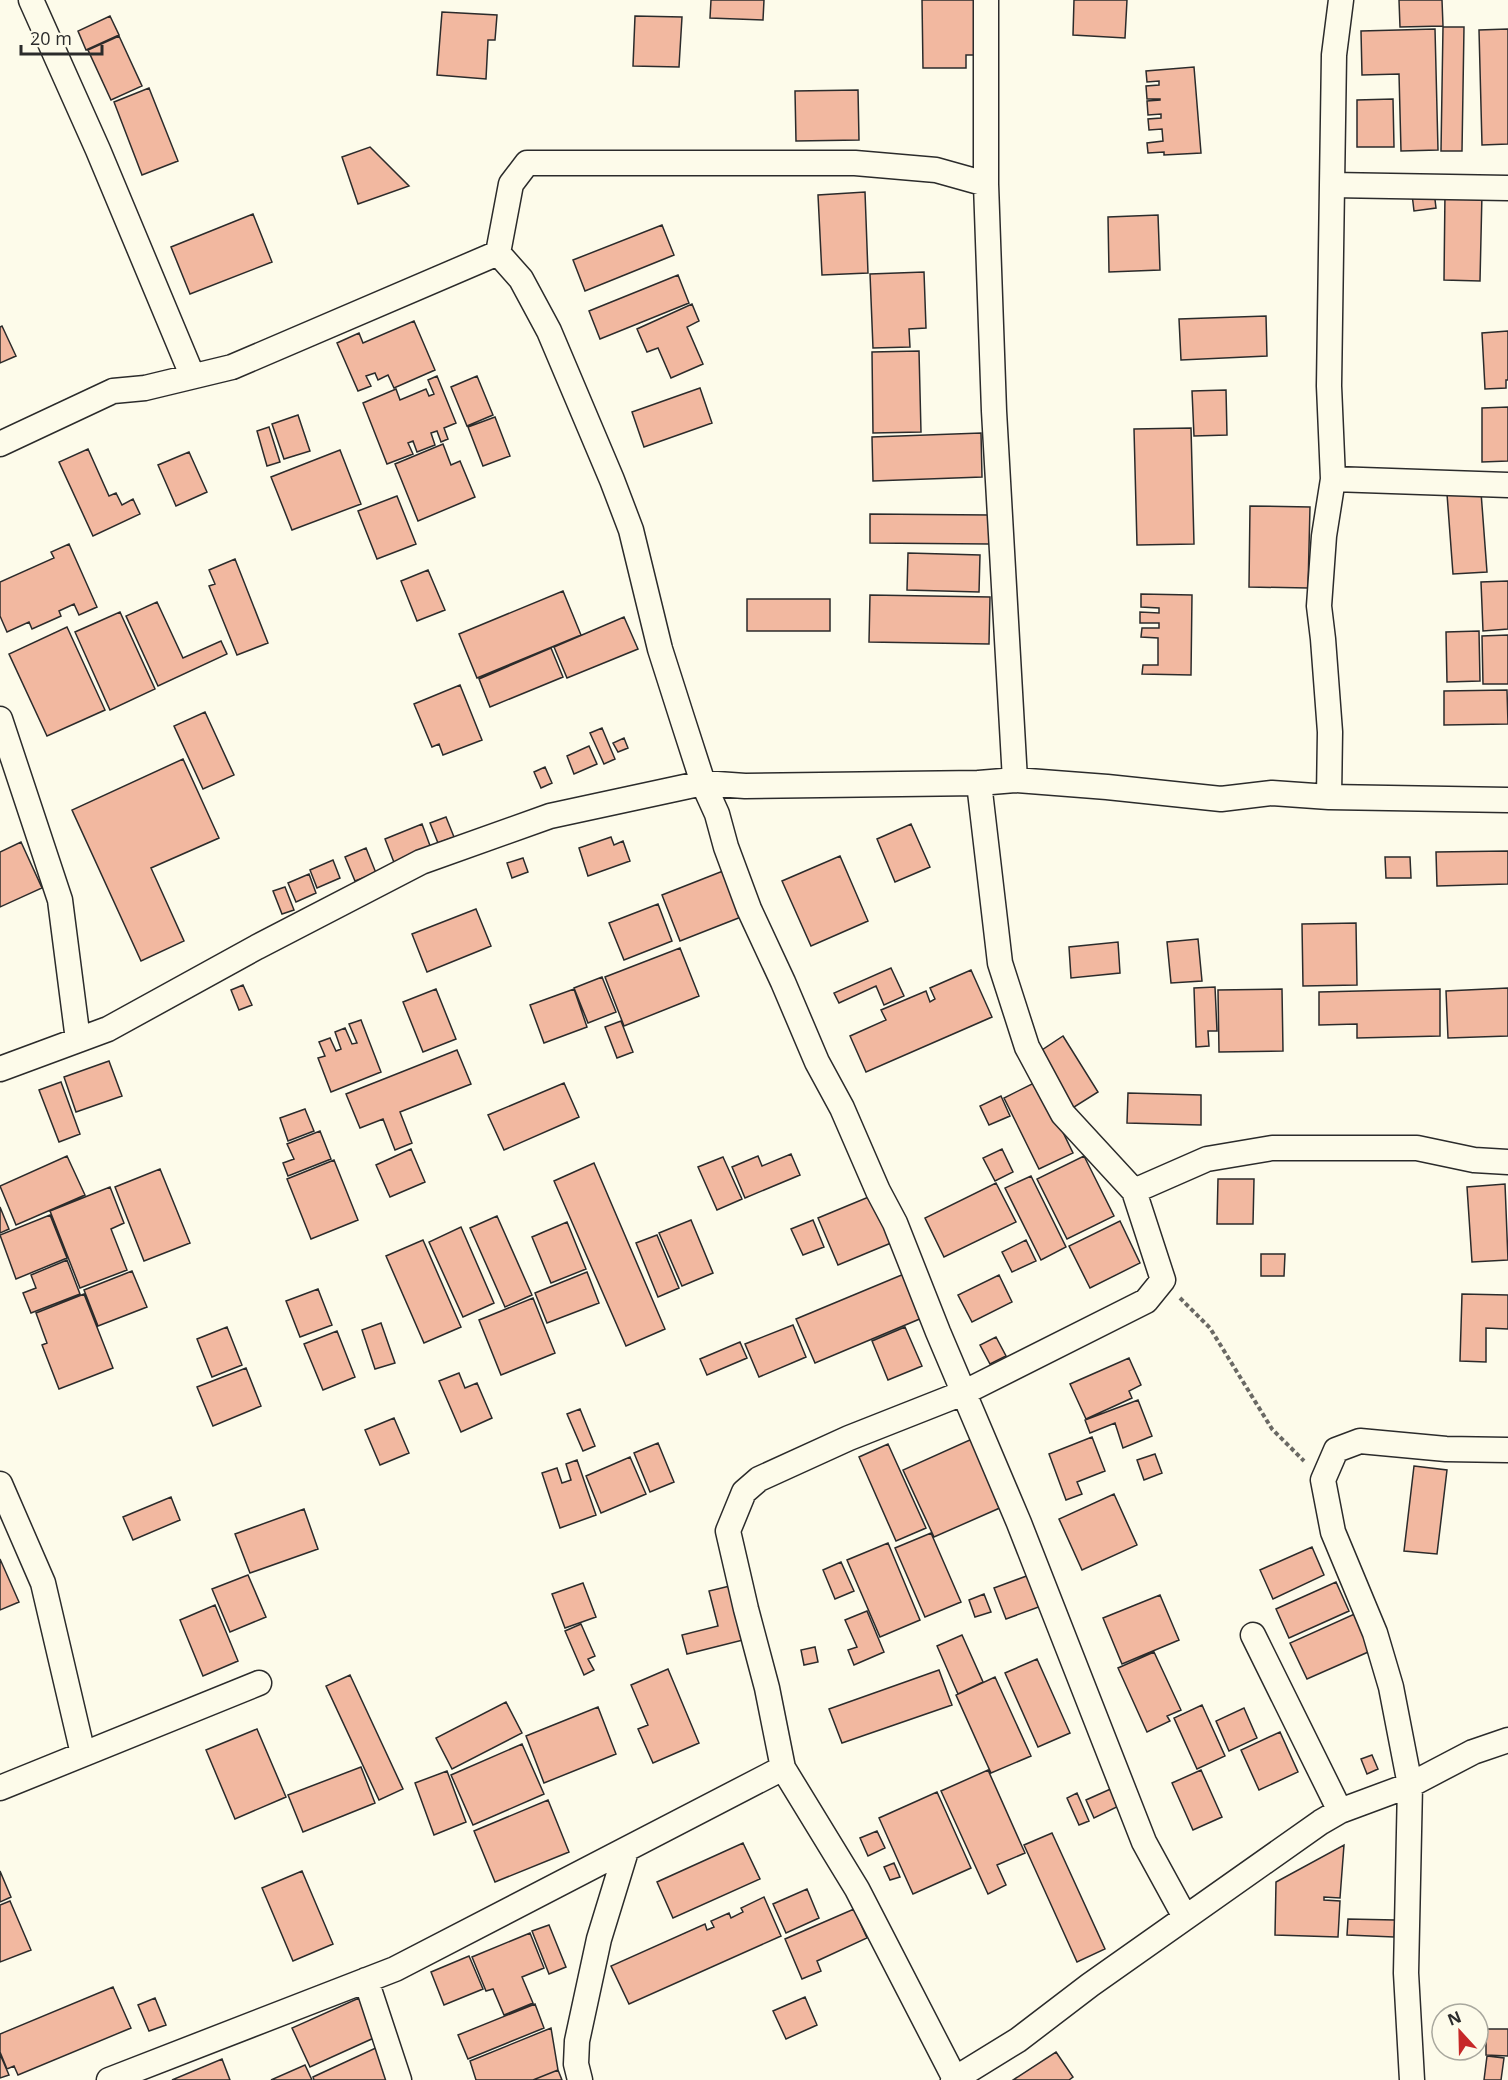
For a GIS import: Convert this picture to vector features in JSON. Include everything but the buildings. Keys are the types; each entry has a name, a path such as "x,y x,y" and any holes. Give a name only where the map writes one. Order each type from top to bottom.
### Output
{"street":[{"path":"31,0 192,375"},
{"path":"986,0 986,184 994,411 1015,780"},
{"path":"1329,797 1330,732 1319,606 1323,536 1333,479 1329,386 1334,55 1341,0"},
{"path":"498,253 511,184 527,162 855,164 936,170 986,184"},
{"path":"1332,185 1508,188"},
{"path":"0,444 113,391 145,388 232,367 498,253"},
{"path":"498,253 521,279 549,331 612,480 631,530 660,649 703,783 717,814 726,847 749,909 817,1062 842,1108 878,1191 895,1223 1018,1523 1144,1842 1185,1917"},
{"path":"1333,479 1508,485"},
{"path":"0,718 60,900 78,1040"},
{"path":"0,1069 108,1029 257,947 421,862 550,816 703,783 745,786 979,783 1015,780 1221,799 1272,793 1329,797 1508,800"},
{"path":"979,783 1000,963 1026,1047 1063,1114 1134,1191 1163,1280 1146,1301 963,1393 849,1438 759,1479 744,1492 728,1531 767,1688 783,1768 856,1889 893,1956 954,2080 1018,2040 1090,1984 1283,1848 1340,1811 1410,1785 1473,1752 1508,1740"},
{"path":"1134,1191 1207,1159 1272,1148 1417,1148 1474,1160 1508,1162"},
{"path":"1412,2080 1406,1973 1410,1785 1375,1633 1333,1532 1323,1480 1336,1450 1360,1441 1446,1449 1508,1450"},
{"path":"0,1484 43,1583 83,1754"},
{"path":"1253,1635 1340,1811"},
{"path":"0,1788 259,1683"},
{"path":"108,2080 395,1969 783,1768"},
{"path":"579,2080 576,2064 580,2030 599,1938 626,1851"},
{"path":"366,1980 399,2080"}],"path":[{"path":"1163,1280 1210,1328 1272,1429 1323,1480"}]}
